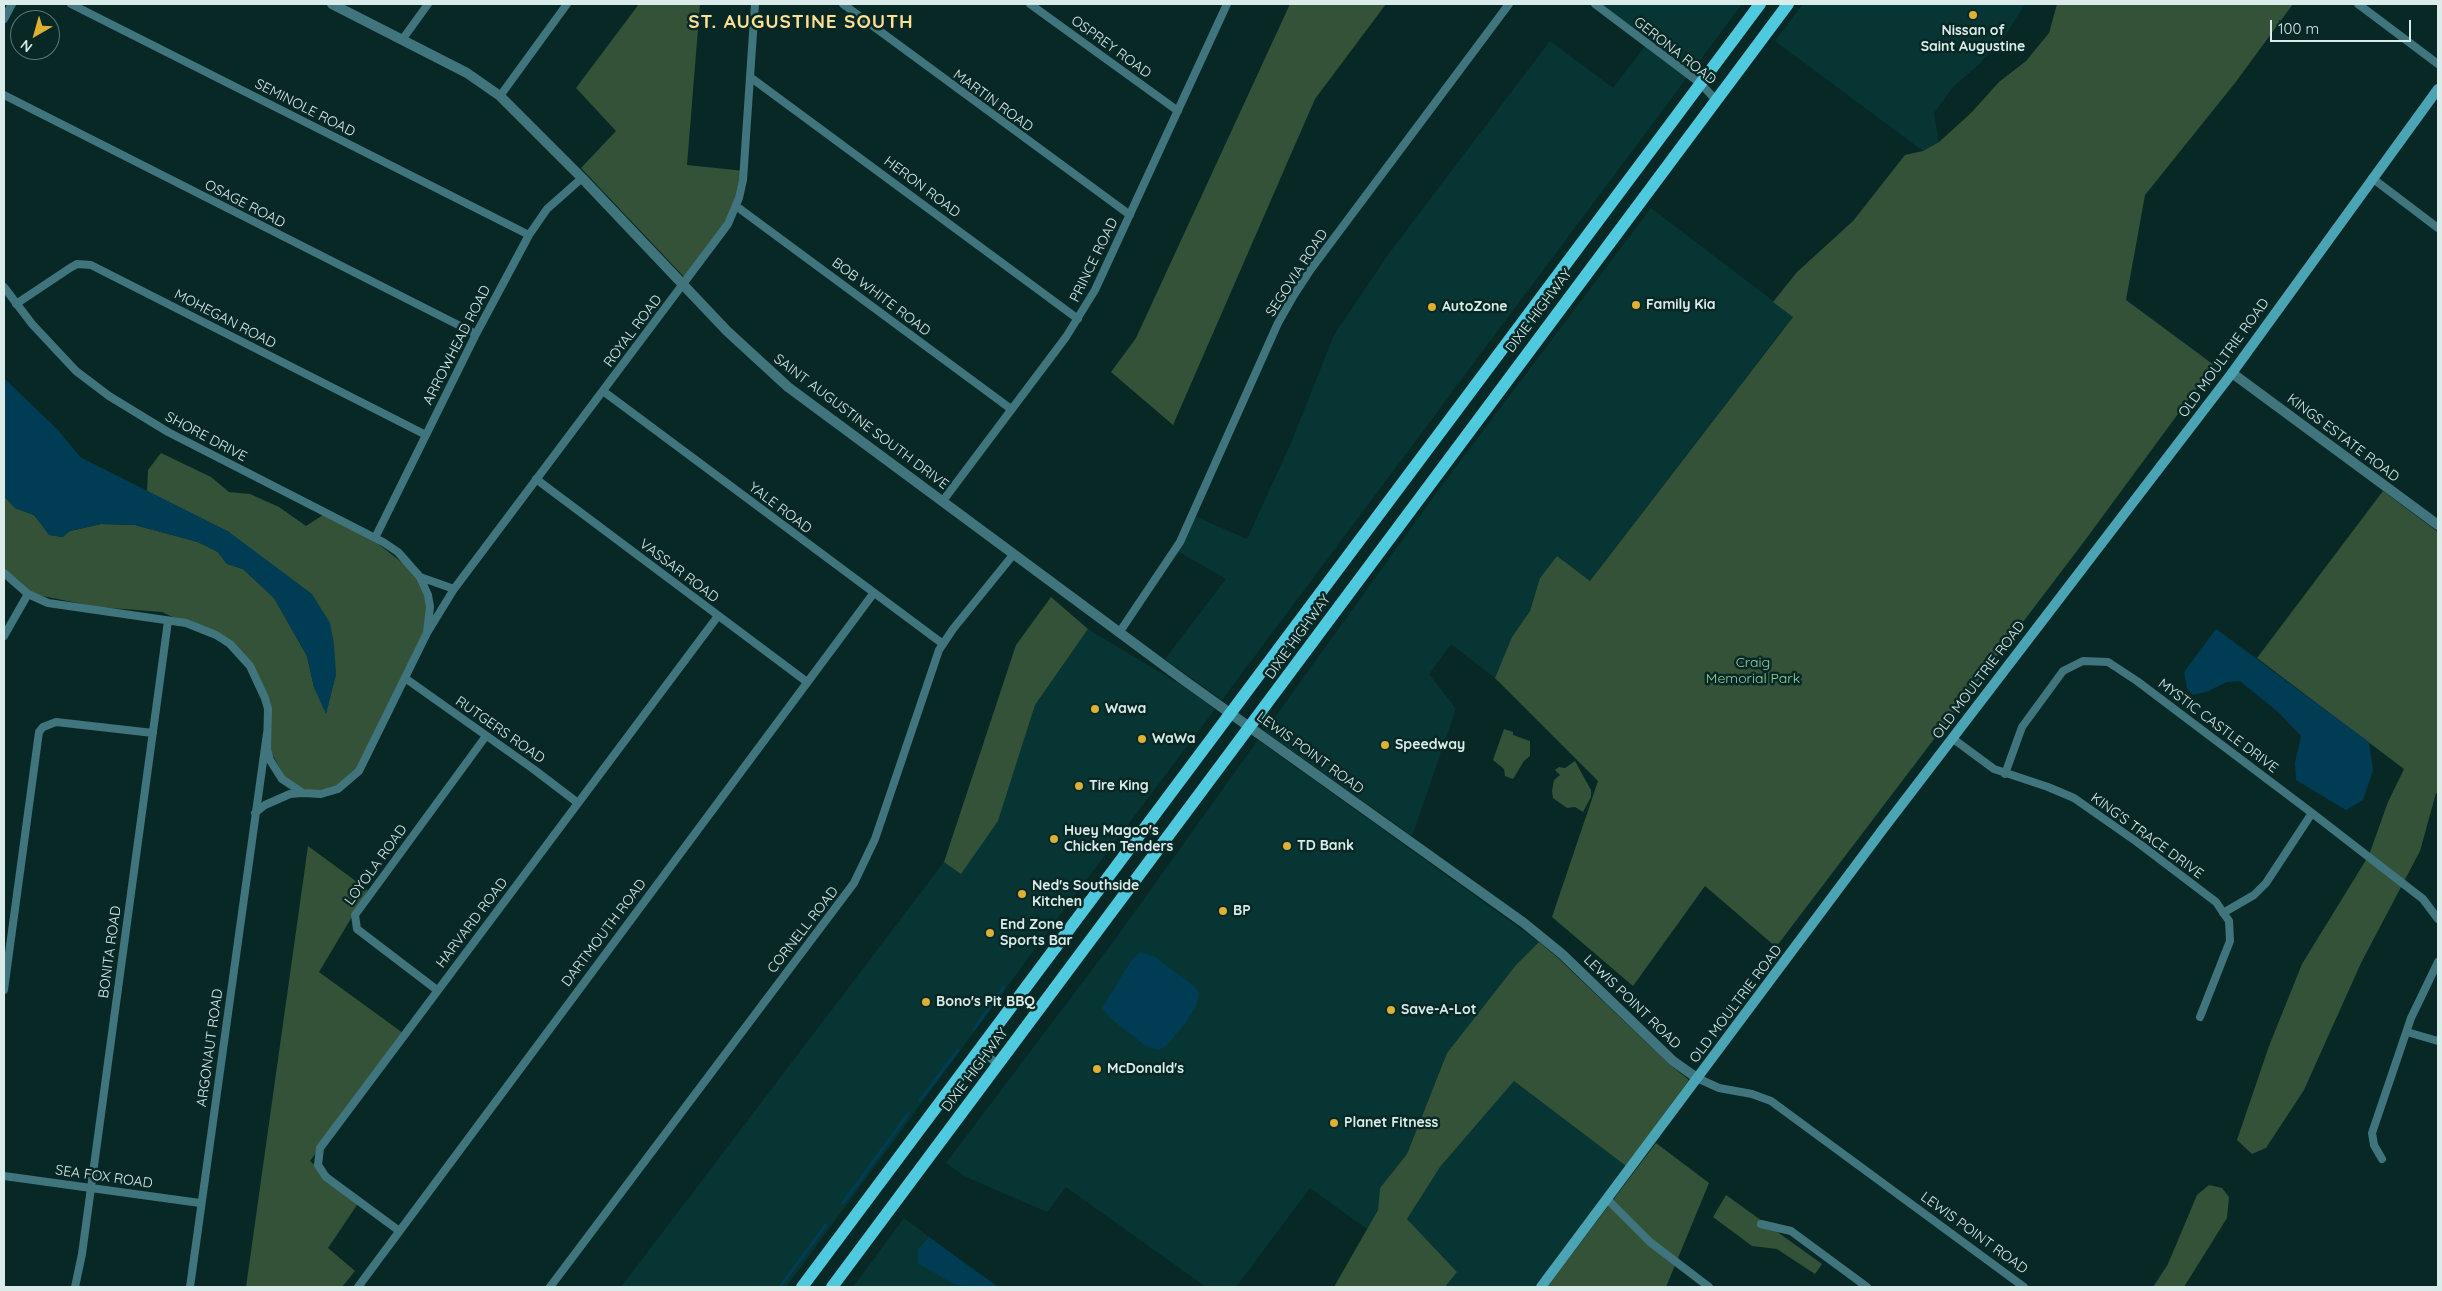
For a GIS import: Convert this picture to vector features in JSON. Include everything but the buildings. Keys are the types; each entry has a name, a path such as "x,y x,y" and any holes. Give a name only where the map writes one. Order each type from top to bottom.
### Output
{"main road":[{"name":"DIXIE HIGHWAY","path":"802,1287 1760,4"},
{"name":"DIXIE HIGHWAY","path":"832,1287 1788,4"},
{"name":"OLD MOULTRIE ROAD","path":"1541,1287 1952,738 2232,373 2438,89"},
{"path":"1476,384 1494,397"}],"street":[{"path":"4,19 12,4"},
{"name":"SEMINOLE ROAD","path":"71,4 529,235"},
{"name":"SAINT AUGUSTINE SOUTH DRIVE","path":"332,4 466,73 500,96 582,178 727,331 788,387 1118,633 1231,713"},
{"path":"402,40 428,4"},
{"path":"500,96 566,4"},
{"name":"ROYAL ROAD","path":"427,633 454,589 723,232 736,206 742,180 755,4"},
{"name":"MARTIN ROAD","path":"843,4 1130,216"},
{"name":"OSPREY ROAD","path":"1030,4 1178,111"},
{"name":"SEGOVIA ROAD","path":"1118,633 1180,542 1278,323 1294,295 1311,269 1509,4"},
{"name":"GERONA ROAD","path":"1594,4 1700,83 1716,100"},
{"path":"2358,4 2438,64"},
{"name":"PRINCE ROAD","path":"942,502 1078,319 1095,290 1178,111 1224,5"},
{"name":"HERON ROAD","path":"750,77 1078,319"},
{"name":"OSAGE ROAD","path":"4,95 476,334"},
{"name":"ARROWHEAD ROAD","path":"375,538 476,334 529,235 547,209 582,178"},
{"path":"2372,178 2438,228"},
{"name":"BOB WHITE ROAD","path":"736,206 1011,409"},
{"name":"MOHEGAN ROAD","path":"16,304 77,264 91,265 426,435"},
{"name":"SHORE DRIVE","path":"4,287 16,304 76,371 109,396 168,432 375,538 398,552 420,577 428,595 430,608 427,633 381,729 354,777 330,793 303,793 277,799 255,813"},
{"name":"KINGS ESTATE ROAD","path":"2232,373 2438,525"},
{"name":"YALE ROAD","path":"603,392 942,644"},
{"name":"VASSAR ROAD","path":"536,479 808,682"},
{"name":"CORNELL ROAD","path":"550,1287 854,883 875,839 929,675 942,644 1013,555"},
{"path":"4,574 28,594 48,603 63,607 168,621 202,628 230,644 243,657 259,682 265,698 268,709 267,750 275,770 292,787 303,793"},
{"name":"SHORE DRIVE","path":"420,577 454,589"},
{"path":"4,636 28,594"},
{"name":"DARTMOUTH ROAD","path":"358,1287 398,1230 873,594"},
{"name":"HARVARD ROAD","path":"398,1230 326,1177 318,1165 317,1158 320,1148 718,616"},
{"name":"BONITA ROAD","path":"75,1287 168,621"},
{"name":"MYSTIC CASTLE DRIVE","path":"2005,774 2022,727 2063,671 2083,661 2108,662 2137,681 2312,813 2423,900 2438,919"},
{"name":"RUTGERS ROAD","path":"405,678 578,803"},
{"name":"LEWIS POINT ROAD","path":"1231,713 1524,923 1562,954 1673,1061 1696,1078 1718,1088 1752,1094 1771,1101 2024,1287"},
{"path":"4,990 34,768 36,739 39,732 43,727 56,722 152,733"},
{"path":"255,813 267,733"},
{"name":"LOYOLA ROAD","path":"437,990 357,929 355,915 486,736"},
{"name":"KING'S TRACE DRIVE","path":"1952,738 2005,774 2048,786 2074,798 2208,896 2229,921 2230,941 2200,1017"},
{"name":"ARGONAUT ROAD","path":"190,1287 200,1203 255,813"},
{"path":"2223,913 2254,895 2266,883 2312,813"},
{"path":"2382,1159 2374,1145 2372,1133 2411,1018 2438,962"},
{"path":"2407,1032 2438,1041"},
{"path":"980,1050 998,1064"},
{"name":"SEA FOX ROAD","path":"4,1176 200,1203"},
{"path":"1607,1199 1650,1242 1709,1287"},
{"path":"1761,1224 1790,1230 1867,1287"}],"shaded area":[{"path":"1596,4 1742,4 1222,700 1165,659 1226,579 1174,549 1192,515 1247,539 1291,443 1334,335 1390,252 1550,41 1613,88 1647,43"},
{"path":"1803,4 2025,4 2003,39 1953,87 1934,113 1939,142 1923,151 1775,41"},
{"path":"1651,208 1793,316 1590,581 1557,556 1540,578 1530,611 1512,637 1495,678 1451,644 1429,674 1456,709 1412,836 1265,731 1440,488"},
{"path":"4,378 58,430 80,457 229,532 312,594 330,623 334,644 336,674 326,714 314,687 307,656 274,598 243,569 227,564 218,552 198,542 135,525 101,524 70,531 63,537 49,535 34,515 15,508 4,496"},
{"path":"1088,629 1181,685 1215,709 1060,915 786,1287 621,1287 944,862 961,873 998,821 1035,705"},
{"path":"2216,629 2369,742 2373,770 2363,800 2346,810 2296,780 2295,763 2301,736 2278,712 2240,681 2227,682 2206,692 2193,695 2187,688 2184,672"},
{"path":"1258,740 1539,942 1516,965 1447,1053 1407,1154 1380,1188 1378,1210 1367,1229 1310,1188 1236,1287 1206,1287 1066,1187 1047,1212 964,1176 946,1163 1116,938"},
{"path":"1141,952 1155,957 1195,987 1199,993 1197,1004 1187,1021 1167,1045 1159,1050 1146,1046 1110,1018 1102,1008 1133,958"},
{"path":"1514,1081 1626,1166 1535,1287 1445,1287 1457,1272 1407,1219 1440,1167"},
{"path":"904,1218 929,1237 918,1249 954,1284 966,1287 853,1287"},
{"path":"929,1237 998,1287 966,1287 954,1284 918,1263 918,1249"}],"green space":[{"path":"639,4 700,4 687,165 745,171 738,208 687,280 581,168 616,131 576,88"},
{"path":"1290,4 1386,4 1315,99 1173,425 1111,372 1136,338"},
{"name":"Craig Memorial Park","path":"2057,4 2293,4 2235,83 2145,195 2126,300 2214,365 2083,543 1776,947 1705,886 1633,986 1552,917 1598,781 1495,678 1512,637 1530,611 1540,578 1557,556 1590,581 1793,317 1773,302 1797,272 1853,221 1905,155 1923,151 1939,142 1971,113 1999,82 2026,61 2049,33"},
{"path":"161,453 211,477 229,492 250,494 279,507 306,526 326,513 358,528 418,575 431,618 351,781 324,793 302,789 285,777 271,752 270,720 238,648 162,612 98,607 32,594 4,572 4,496 15,508 34,515 50,535 62,537 70,531 101,524 135,525 198,542 218,552 227,564 243,569 274,598 307,656 314,687 326,713 336,674 229,532 147,491 148,470"},
{"path":"2383,491 2438,532 2438,794 2436,793 2420,851 2361,963 2304,1090 2266,1148 2252,1154 2237,1140 2269,1046 2302,964 2369,855 2388,802 2404,769 2257,658"},
{"path":"1051,597 1088,629 1035,705 998,821 961,874 944,862 1016,645"},
{"path":"1504,729 1513,732 1513,735 1530,741 1530,756 1524,761 1513,779 1505,776 1504,769 1493,760"},
{"path":"1575,761 1591,790 1591,797 1583,812 1575,807 1567,808 1553,798 1554,780 1560,775 1555,770 1559,767 1565,768"},
{"path":"308,846 368,890 319,972 403,1033 310,1161 359,1202 328,1248 355,1271 342,1287 246,1287"},
{"path":"1539,942 1670,1065 1689,1080 1626,1166 1514,1081 1440,1167 1407,1219 1457,1272 1445,1287 1334,1287 1378,1210 1380,1188 1407,1154 1447,1053 1516,965"},
{"path":"1656,1143 1709,1183 1666,1287 1547,1287"},
{"path":"2209,1185 2222,1188 2229,1197 2227,1218 2184,1287 2153,1287 2168,1264 2197,1195"},
{"path":"1726,1195 1822,1264 1815,1274 1777,1249 1752,1246 1713,1217"}],"waterway":[{"path":"974,1029 1004,987"},
{"path":"920,1100 958,1050"},
{"path":"843,1203 909,1113"},
{"path":"780,1287 826,1225"}],"place":[{"name":"Nissan of Saint Augustine","path":"1973,15"},
{"name":"Family Kia","path":"1636,305"},
{"name":"AutoZone","path":"1432,307"},
{"name":"Wawa","path":"1095,709"},
{"name":"WaWa","path":"1142,739"},
{"name":"Speedway","path":"1385,745"},
{"name":"Tire King","path":"1079,786"},
{"name":"Huey Magoo's Chicken Tenders","path":"1054,839"},
{"name":"TD Bank","path":"1287,846"},
{"name":"Ned's Southside Kitchen","path":"1022,894"},
{"name":"BP","path":"1223,911"},
{"name":"End Zone Sports Bar","path":"990,933"},
{"name":"Bono's Pit BBQ","path":"926,1002"},
{"name":"Save-A-Lot","path":"1391,1010"},
{"name":"McDonald's","path":"1097,1069"},
{"name":"Planet Fitness","path":"1334,1123"}],"district":[{"name":"ST. AUGUSTINE SOUTH","path":"801,22"}]}
